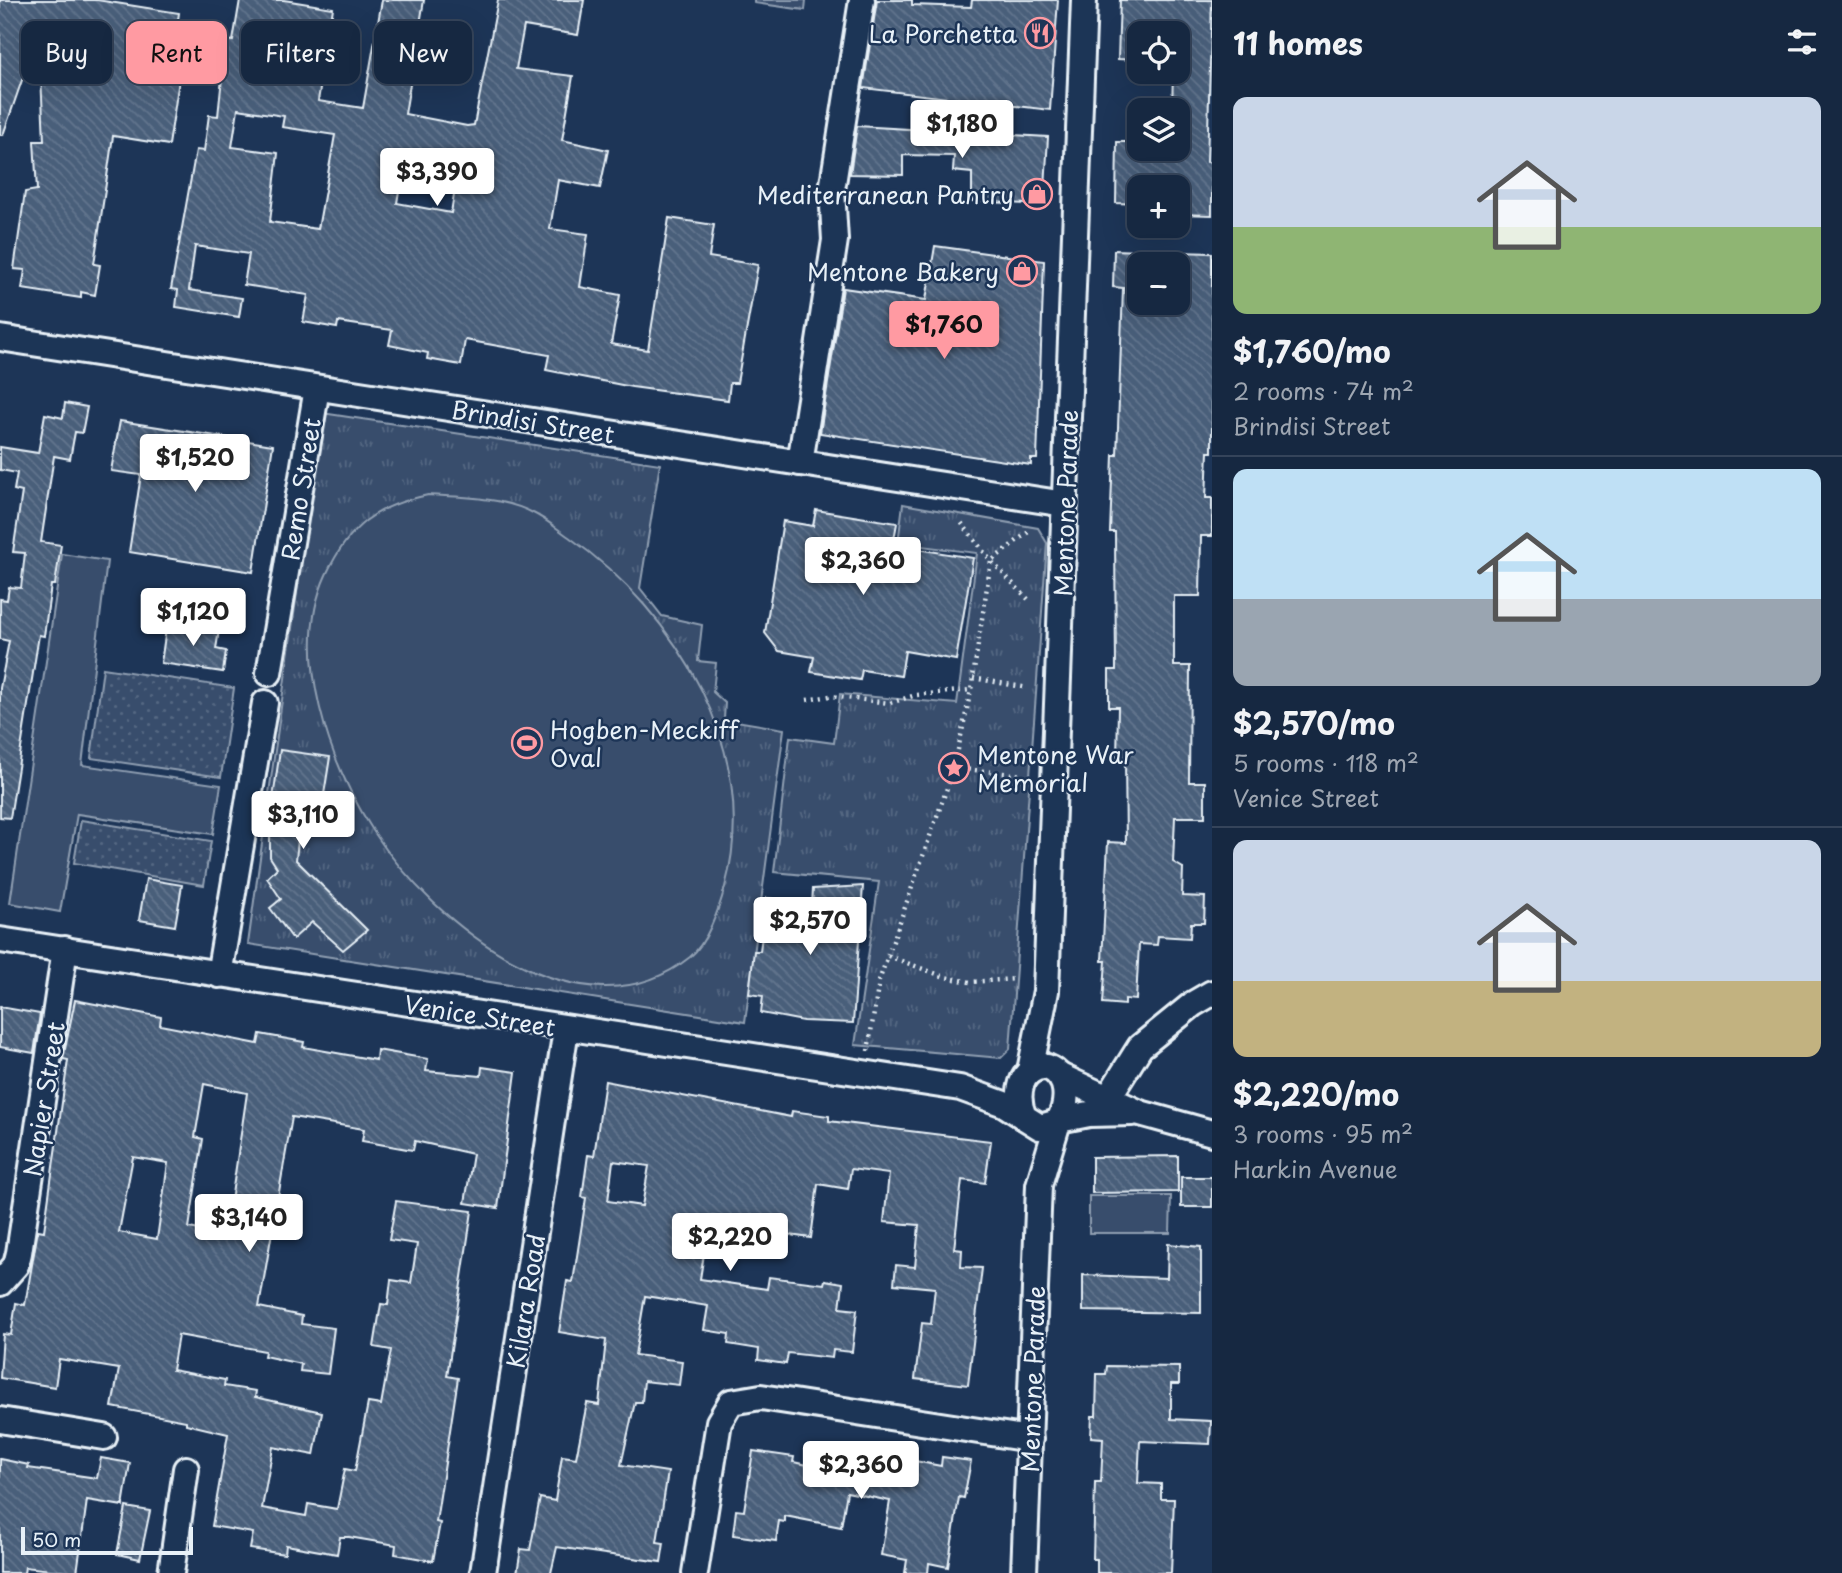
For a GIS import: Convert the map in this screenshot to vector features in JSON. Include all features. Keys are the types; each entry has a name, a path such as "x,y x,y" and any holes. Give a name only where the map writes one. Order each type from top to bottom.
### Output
{"street":[{"path":"800,463 835,240 832,190 862,0"},
{"name":"Mentone Parade","path":"1059,1074 1048,1038 1045,1007 1084,0"},
{"name":"Brindisi Street","path":"0,338 1065,504"},
{"name":"Remo Street","path":"269,673 317,387"},
{"path":"219,975 265,704"},
{"name":"Venice Street","path":"0,940 960,1088 1004,1104 1025,1118"},
{"name":"Napier Street","path":"0,1283 16,1265 19,1253 65,949"},
{"path":"1108,1098 1140,1047 1192,1004 1212,993"},
{"name":"Mentone Parade","path":"1030,1072 1045,1007"},
{"name":"Kilara Road","path":"483,1573 566,1029"},
{"path":"1140,1113 1088,1114 1040,1127 1025,1118 1019,1093 1030,1072 1044,1067 1140,1113 1212,1133"},
{"name":"Venice Street","path":"960,1088 1019,1079 1030,1072"},
{"path":"1058,1121 1066,1098 1059,1074"},
{"name":"Mentone Parade","path":"1024,1573 1039,1185 1025,1118"},
{"name":"Mentone Parade","path":"1039,1185 1058,1121"},
{"path":"695,1573 719,1422 731,1402 761,1397 1030,1439"},
{"path":"0,1420 104,1437"},
{"path":"170,1573 186,1469"}],"path":[{"path":"960,521 991,561 1028,599"},
{"path":"866,1072 878,981 954,768 971,690 991,561 1031,530"},
{"path":"973,678 1028,688"},
{"path":"807,701 830,696 890,704 916,695 971,690"},
{"path":"954,768 1023,775"},
{"path":"888,956 945,977 970,982 1016,979"}],"green space":[{"path":"754,0 806,0 805,10 754,3"},
{"name":"Hogben-Meckiff Oval","path":"322,413 660,464 640,588 662,616 702,625 698,661 716,663 713,692 725,703 724,719 784,729 745,1022 248,944"},
{"name":"Hogben-Meckiff Oval","path":"428,495 509,504 533,513 551,524 608,568 644,605 676,646 701,690 720,737 731,786 733,836 725,887 712,925 696,951 648,980 603,987 558,980 514,961 471,934 433,902 400,867 374,832 342,774 320,707 314,672 312,638 316,606 326,575 354,531 378,512"},
{"path":"903,504 1038,528 1047,543 1010,1049 1001,1058 855,1045 879,882 774,872 790,737 834,743 840,694 957,704 977,553 898,543"},
{"path":"62,554 107,561 82,765 221,785 213,834 77,814 60,912 10,903"},
{"path":"103,668 234,688 221,777 91,758"},
{"path":"81,820 211,841 204,885 74,863"},
{"path":"1089,1196 1171,1196 1170,1233 1089,1233"}],"building":[{"path":"0,0 97,0 179,13 178,21 126,21 126,84 178,84 169,145 113,136 94,264 100,265 95,295 81,292 81,298 22,289 25,270 14,269 25,192 37,190 34,141 44,141 41,84 112,84 112,21 21,21 21,83 3,135 0,135"},
{"path":"240,0 284,0 333,8 331,21 241,21 241,84 321,84 318,101 363,108 374,45 374,84 410,84 405,114 467,126 474,125 498,0 584,0 578,35 524,26 516,69 573,76 562,140 608,150 600,188 558,180 550,229 588,234 580,287 620,295 611,344 648,350 669,218 714,225 709,257 758,265 737,383 730,383 728,400 632,387 546,370 549,355 465,340 461,365 427,359 428,353 389,345 392,330 338,322 337,328 303,322 308,295 244,285 249,254 195,246 189,290 242,298 239,317 176,307 178,290 171,289 196,150 204,151 209,115 218,116 221,84 227,84 227,40 233,41","holes":["238,109 284,116 282,127 335,135 318,229 270,222 278,153 232,147","403,167 457,176 451,213 397,203"]},
{"path":"382,0 424,0 420,21 378,21"},
{"path":"877,0 912,0 912,5 971,7 972,0 1058,0 1050,110 863,88"},
{"path":"1120,0 1212,0 1207,162 1212,163 1212,215 1190,214 1190,175 1127,175 1127,203 1116,203 1117,142 1127,142 1127,161 1190,161 1190,98 1172,98 1173,84 1190,84 1190,21 1127,21 1127,59 1118,59"},
{"path":"857,126 1048,137 1044,205 972,201 972,173 953,171 954,156 903,155 903,175 850,174"},
{"path":"935,246 1044,261 1037,459 1031,459 1031,465 820,433 843,288 926,300"},
{"path":"1114,250 1139,251 1127,252 1127,315 1190,315 1190,252 1212,253 1212,452 1208,452 1206,498 1212,498 1212,536 1201,536 1200,596 1174,596 1174,666 1190,666 1189,782 1205,782 1205,817 1175,817 1173,862 1183,868 1182,896 1205,897 1204,923 1191,923 1190,938 1158,936 1157,945 1139,944 1136,1000 1125,999 1125,1005 1103,1003 1106,961 1102,961 1108,842 1126,843 1125,762 1117,762 1118,707 1109,707 1109,670 1116,670 1115,532 1110,532 1113,455 1117,455 1123,288 1113,287"},
{"path":"65,403 87,407 82,433 75,432 70,459 54,456 41,542 61,545 55,585 51,585 44,636 39,635 10,818 0,817 0,688 9,641 0,639 0,599 7,600 9,587 21,588 25,553 13,552 22,492 14,490 17,473 0,470 0,447 38,453 45,414 63,418"},
{"path":"120,421 273,445 253,572 129,552 141,475 111,471"},
{"path":"816,510 897,523 893,545 973,558 956,660 905,651 901,676 862,670 860,680 811,672 814,657 779,651 765,633 783,521 813,526"},
{"path":"167,622 219,630 216,649 226,651 223,672 161,663"},
{"path":"280,750 330,757 318,832 299,830 296,860 367,930 343,950 312,922 293,939 270,908 281,899 267,878 277,868 270,857 270,819"},
{"path":"146,879 182,885 175,926 139,920"},
{"path":"863,886 853,1023 803,1021 761,1013 763,996 749,994 754,951 760,951 767,898 812,904 813,889"},
{"path":"75,1000 161,1017 160,1025 258,1044 260,1034 304,1042 303,1047 376,1060 377,1050 428,1059 426,1071 481,1076 482,1067 516,1072 498,1208 465,1203 473,1154 415,1141 413,1150 362,1141 364,1129 292,1117 259,1307 302,1316 301,1324 334,1328 328,1374 300,1371 301,1364 264,1356 265,1351 178,1335 172,1370 225,1380 224,1386 256,1391 255,1397 322,1412 314,1455 273,1447 262,1508 306,1516 308,1504 337,1509 345,1469 355,1471 368,1403 381,1405 391,1350 374,1347 381,1304 388,1305 391,1280 411,1283 417,1244 389,1240 396,1201 472,1211 447,1376 458,1378 436,1522 440,1523 433,1561 395,1554 396,1545 349,1537 340,1537 337,1554 286,1545 285,1554 250,1549 253,1533 212,1526 228,1434 186,1424 186,1421 112,1407 119,1369 59,1359 55,1387 0,1378 3,1334 11,1335 16,1303 25,1305 38,1230 44,1231 68,1060 63,1059","holes":["204,1084 247,1093 226,1235 189,1228 203,1139 195,1137","133,1157 168,1163 157,1239 119,1232"]},
{"path":"0,1007 40,1014 34,1053 0,1047"},
{"path":"605,1081 791,1117 792,1111 829,1116 829,1121 991,1141 985,1183 962,1180 954,1249 962,1250 961,1267 982,1268 968,1385 915,1379 922,1323 931,1324 935,1288 894,1284 896,1265 915,1267 919,1225 884,1222 889,1174 851,1169 848,1189 818,1184 811,1238 775,1233 776,1224 710,1216 700,1279 767,1289 769,1277 824,1284 825,1280 843,1283 840,1308 857,1310 852,1352 833,1350 832,1358 788,1353 786,1364 758,1360 759,1349 728,1344 729,1334 704,1330 708,1306 645,1296 635,1355 682,1361 679,1385 644,1381 642,1402 635,1402 621,1465 668,1472 657,1542 664,1543 661,1562 557,1547 551,1573 517,1573 521,1549 530,1550 540,1498 555,1501 562,1456 576,1458 587,1403 599,1405 606,1340 559,1332 567,1281 573,1282 586,1198 582,1197 588,1155 594,1156","holes":["613,1161 649,1166 642,1206 608,1201"]},
{"path":"1178,1156 1178,1192 1092,1193 1092,1157"},
{"path":"1181,1177 1212,1177 1212,1207 1181,1207"},
{"path":"1168,1244 1201,1247 1201,1313 1083,1311 1083,1275 1167,1278"},
{"path":"1107,1366 1179,1367 1179,1384 1171,1384 1171,1419 1211,1421 1210,1444 1140,1441 1138,1483 1161,1484 1161,1499 1174,1499 1171,1573 1097,1573 1097,1559 1093,1559 1095,1482 1101,1482 1103,1438 1091,1437 1092,1416 1096,1416 1097,1374 1106,1374"},
{"path":"753,1451 794,1457 793,1462 858,1475 863,1451 941,1466 942,1457 971,1461 964,1498 959,1497 948,1567 929,1563 928,1573 905,1573 907,1560 881,1555 890,1501 847,1492 841,1527 785,1516 785,1522 779,1521 776,1541 733,1535 736,1510 744,1511"},
{"path":"101,1458 130,1463 123,1506 87,1500 77,1573 25,1567 24,1573 0,1573 0,1459 29,1465 28,1468 97,1478"},
{"path":"126,1507 150,1511 140,1559 117,1554"}],"place":[{"name":"La Porchetta","path":"1040,33"},
{"name":"Mediterranean Pantry","path":"1037,194"},
{"name":"Mentone Bakery","path":"1022,271"},
{"name":"Hogben-Meckiff Oval","path":"527,743"},
{"name":"Mentone War Memorial","path":"954,768"}]}
